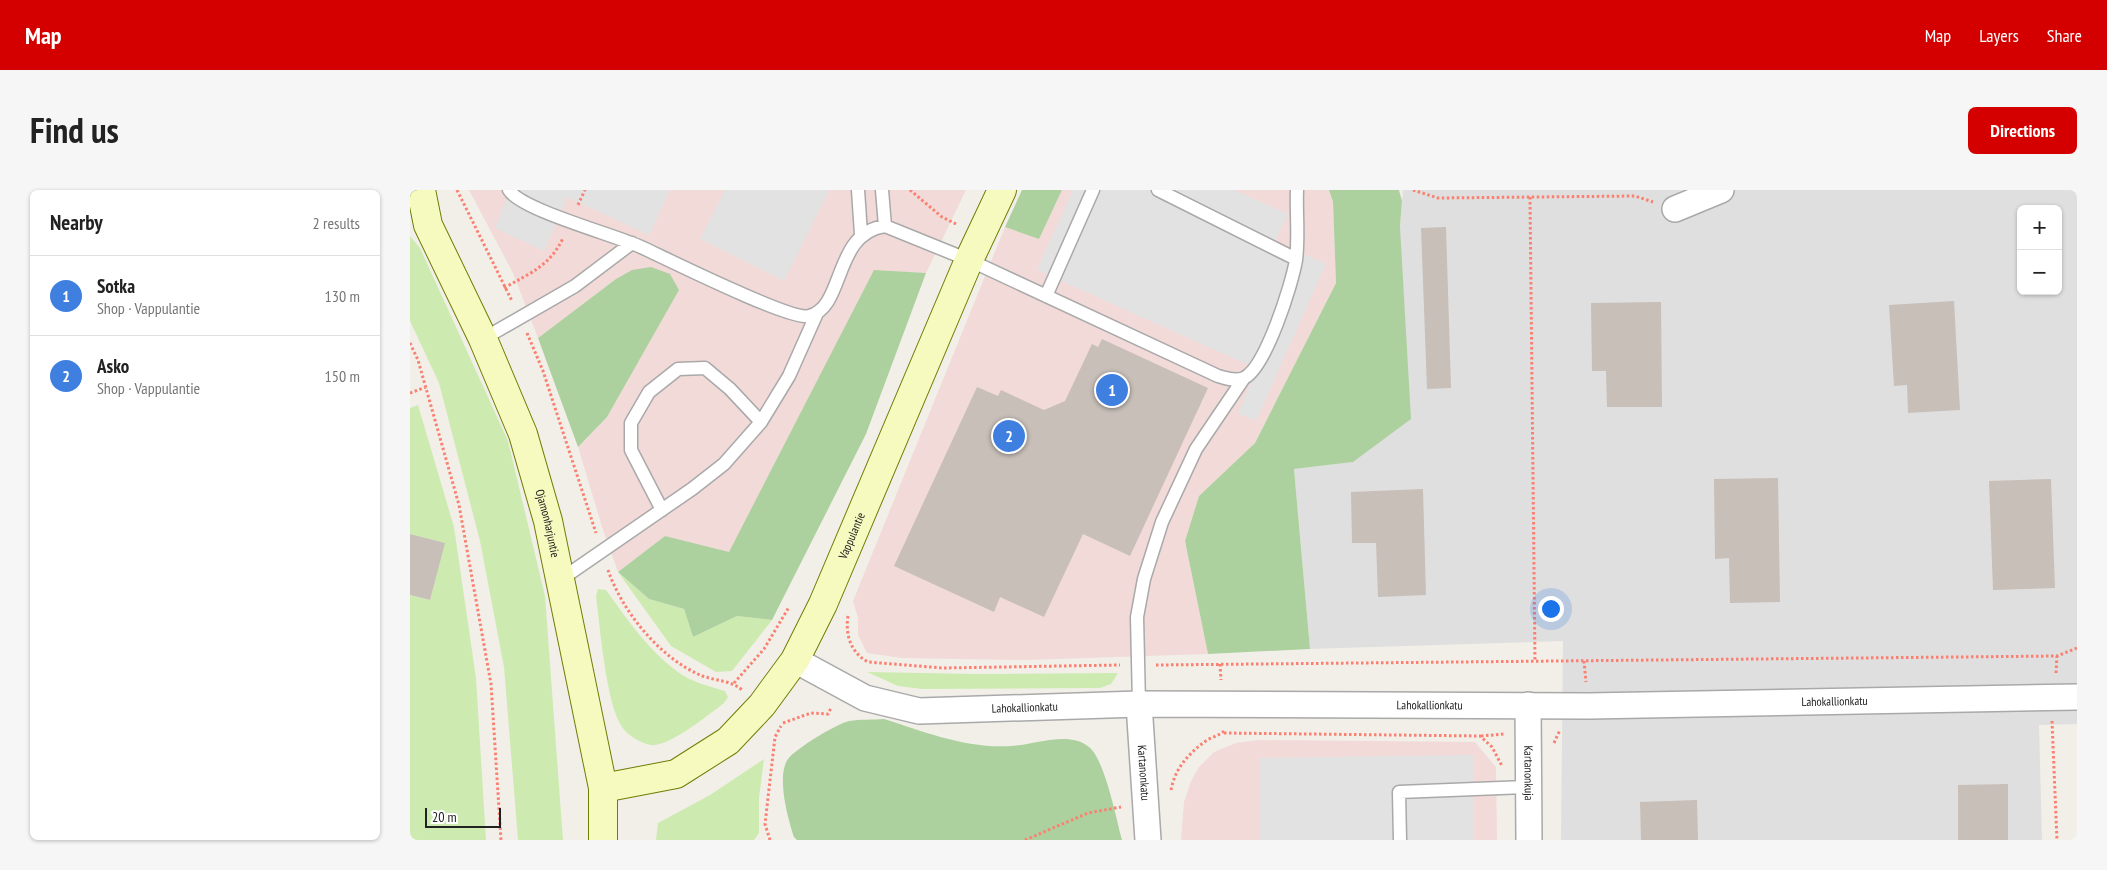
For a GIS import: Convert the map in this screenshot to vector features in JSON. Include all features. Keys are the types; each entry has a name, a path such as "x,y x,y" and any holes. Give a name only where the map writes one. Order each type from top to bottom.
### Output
{"street":[{"name":"Ojamonharjuntie","path":"421,190 419,216 483,339 523,434 548,521 603,788 603,840"},
{"name":"Vappulantie","path":"603,788 676,774 728,741 762,705 795,660 823,604 969,260 1002,190"},
{"path":"1675,210 1721,190"},
{"name":"Lahokallionkatu","path":"795,660 865,698 919,710 1139,704 1528,705 2066,697"},
{"name":"Kartanonkatu","path":"1139,704 1148,840"},
{"name":"Kartanonkuja","path":"1528,705 1529,840"}],"lane":[{"path":"509,190 527,203 632,243 752,298 800,317 817,313"},
{"path":"858,190 862,234"},
{"path":"882,190 885,226"},
{"path":"1046,296 1093,190"},
{"path":"1158,190 1296,259"},
{"path":"1139,704 1137,665 1138,617 1144,579 1162,522 1196,449 1244,378 1256,367 1284,308 1296,259 1297,190"},
{"path":"560,580 662,510 724,464 761,422 789,376 817,313 825,304 854,244 862,234 872,228 885,226 969,260 1218,376 1231,380 1244,378"},
{"path":"483,339 575,286 632,243"},
{"path":"662,510 631,450 632,423 649,392 678,369 705,368 730,388 761,422"},
{"path":"1400,840 1399,792 1528,787"}],"path":[{"path":"504,288 544,264 556,254 585,190"},
{"path":"910,190 942,217 960,227"},
{"path":"1413,190 1438,198 1635,196 1675,210"},
{"path":"1530,197 1535,662"},
{"path":"410,343 418,360 459,505 491,684 501,840"},
{"path":"410,393 426,387"},
{"path":"823,604 848,615 846,628 850,641 860,658 868,662 943,668 2057,656 2077,648"},
{"path":"2057,656 2066,697 2052,724 2057,840"},
{"path":"1552,747 1560,730 1568,728"},
{"path":"1224,732 1480,736 1498,756 1502,767 1502,788"}],"shaded area":[{"path":"469,190 966,190 926,273 874,271 729,553 665,536 618,572 578,447 607,417 679,289 616,279 538,338 513,273"},
{"path":"510,190 670,190 649,235 567,197 544,251 495,228"},
{"path":"725,190 829,190 784,281 700,239"},
{"path":"1062,190 1329,190 1333,202 1336,283 1255,443 1199,496 1185,541 1208,654 1025,660 901,658 867,653 858,635 858,618 853,601 1005,227 1039,238"},
{"path":"1073,190 1234,190 1288,214 1275,241 1326,264 1256,421 1238,413 1257,369 1037,270"},
{"path":"1403,190 2077,190 2077,724 2039,725 2042,840 1561,840 1563,641 1310,649 1294,469 1353,462 1400,227"},
{"path":"1258,740 1475,742 1496,767 1497,840 1181,840 1184,802 1191,781 1199,767 1214,752 1236,743"},
{"path":"1473,755 1474,840 1260,840 1259,758"}],"green space":[{"path":"1022,190 1062,190 1039,239 1005,227"},
{"path":"1329,190 1399,190 1402,201 1400,227 1411,419 1353,462 1294,469 1310,649 1208,654 1185,541 1199,496 1255,443 1336,283 1333,202"},
{"path":"410,236 420,248 508,441 545,596 563,840 518,840 504,667 480,541 439,383 410,321"},
{"path":"651,267 670,274 679,290 607,417 578,447 538,338 616,279 632,270"},
{"path":"874,270 926,273 866,434 772,620 737,616 693,637 684,609 649,599 618,572 665,536 729,552"},
{"path":"418,405 454,527 476,678 486,840 410,840 410,595 430,600 444,543 410,534 410,408"},
{"path":"618,572 649,599 684,609 693,637 737,616 772,620 732,671 716,672 671,646"},
{"path":"598,589 606,590 639,634 657,654 678,672 700,683 725,691 728,697 724,703 691,728 663,743 655,745 646,744 628,734 616,716 608,684 596,596"},
{"path":"867,672 976,674 1118,673 1111,684 1100,688 922,689 898,686"},
{"path":"884,719 946,739 978,745 1011,746 1062,739 1081,742 1089,747 1100,764 1122,840 797,840 794,837 784,798 783,776 788,759 807,743 844,723 853,720"},
{"path":"764,759 759,798 759,833 754,840 656,840 658,823 710,795"}],"building":[{"path":"1446,227 1451,388 1427,389 1421,228"},
{"path":"1954,301 1960,410 1908,413 1907,385 1894,386 1889,305"},
{"path":"1661,302 1662,407 1607,407 1606,371 1592,371 1591,303"},
{"path":"1102,339 1208,388 1130,556 1083,534 1044,617 1000,597 994,612 894,566 977,387 998,396 1001,390 1044,410 1065,401 1092,344 1098,347"},
{"path":"1778,478 1780,602 1730,603 1729,558 1715,559 1714,479"},
{"path":"2051,479 2055,588 1993,590 1989,481"},
{"path":"1423,489 1426,595 1378,597 1376,543 1352,543 1351,492"},
{"path":"410,534 445,543 430,600 410,595"},
{"path":"2008,784 2008,840 1958,840 1958,785"},
{"path":"1697,800 1698,840 1641,840 1640,802"}],"place":[{"name":"Sotka","path":"1112,390"},
{"name":"Asko","path":"1009,436"}]}
